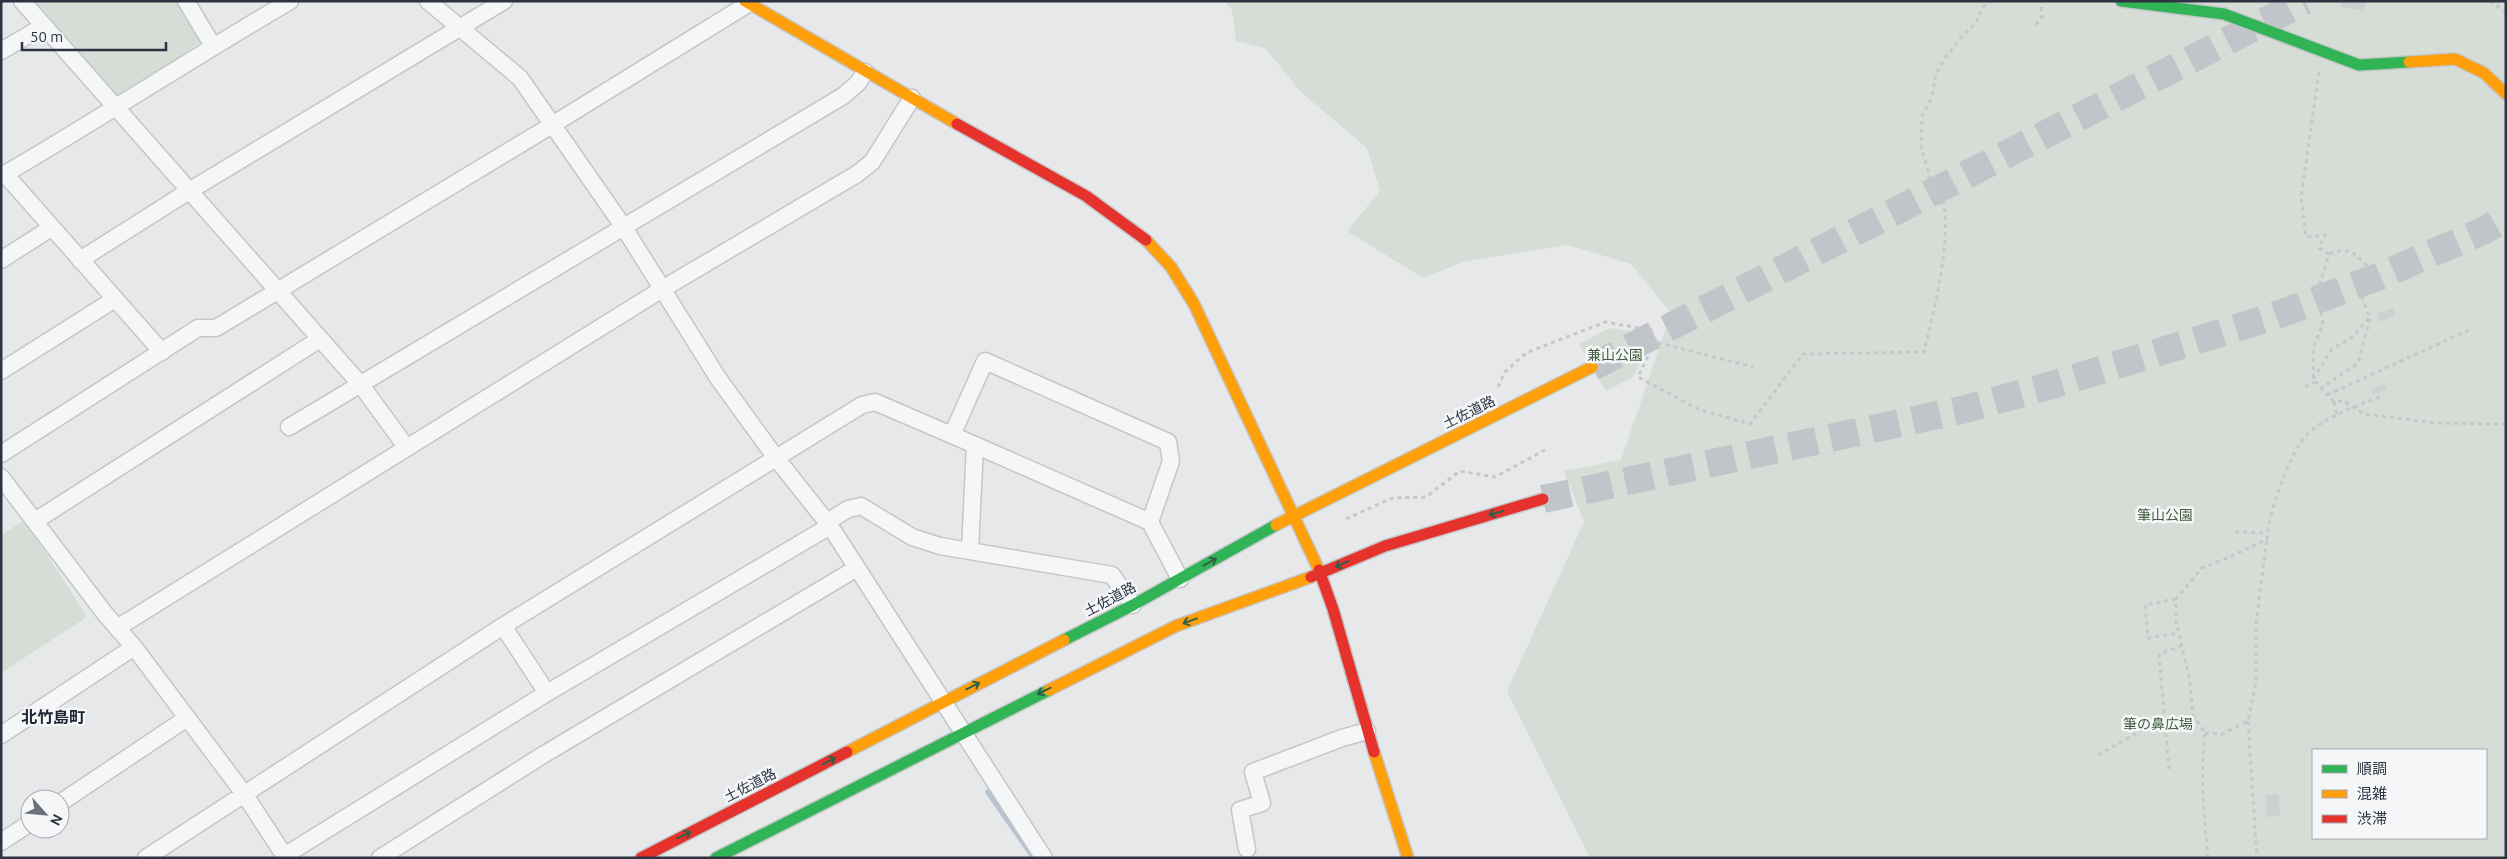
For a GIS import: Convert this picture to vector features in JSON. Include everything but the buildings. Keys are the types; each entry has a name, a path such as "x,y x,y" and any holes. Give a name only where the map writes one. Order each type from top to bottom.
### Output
{"main road":[{"path":"2121,1 2224,14 2359,64 2455,59 2484,73 2506,94"},
{"path":"746,2 1086,196 1145,239 1171,267 1194,304 1321,574 1334,609 1367,731 1408,858"},
{"name":"土佐道路","path":"641,858 1133,604 1294,514 1592,367"},
{"path":"716,858 733,854 964,732 1176,626 1321,574 1385,546 1543,499"}],"street":[{"path":"22,1 361,385 407,448"},
{"path":"186,1 213,46"},
{"path":"162,352 3,172 117,108 213,46 290,1"},
{"path":"428,1 520,78 664,288 718,378 776,458 828,524 945,701 1044,858"},
{"path":"80,260 189,191 504,1"},
{"path":"1,454 198,328 216,328 552,125 746,2"},
{"path":"1,51 44,26"},
{"path":"289,427 843,96 866,72"},
{"path":"117,628 664,288 857,174 872,162 912,98"},
{"path":"1,260 52,228"},
{"path":"1,371 115,299"},
{"path":"35,521 320,339"},
{"path":"952,435 985,361 1168,442 1171,461 1150,522"},
{"path":"146,858 503,626 862,404 875,402 1150,522 1180,579"},
{"path":"970,550 975,445"},
{"path":"1,477 245,795 285,857 547,693 828,524 848,509 862,506 912,537 940,546 1112,575 1133,604"},
{"path":"380,858 544,755 857,568"},
{"path":"503,626 547,693"},
{"path":"1,735 134,648"},
{"path":"70,796 187,718"},
{"path":"1247,849 1240,810 1262,803 1253,772 1342,738 1367,731"},
{"path":"1,842 20,830"}],"path":[{"path":"1494,396 1505,372 1526,353 1605,322 1651,330 1655,342 1638,377 1700,410 1750,424 1803,354 1924,352 1942,270 1945,222 1941,194 1928,185 1930,173 1921,147 1922,116 1932,97 1936,74 1950,50 1976,22 1983,7 1990,1"},
{"path":"2036,25 2042,17 2041,1"},
{"path":"2490,1 2506,12"},
{"path":"2322,51 2301,197 2306,237 2324,235 2319,248 2329,254"},
{"path":"2320,389 2358,363 2370,317 2360,293 2372,270 2351,250 2337,251 2329,254"},
{"path":"2329,254 2317,292 2323,324 2314,346 2314,381 2326,396 2334,402 2337,414"},
{"path":"2305,387 2314,381 2332,349 2351,338 2370,317"},
{"path":"2326,396 2469,330"},
{"path":"1655,342 1753,367"},
{"path":"2257,858 2248,721 2256,682 2256,624 2267,533 2280,484 2304,437 2337,414 2382,396"},
{"path":"2334,402 2344,401 2364,414 2436,423 2506,424"},
{"path":"1346,519 1392,498 1426,497 1460,471 1495,478 1545,450"},
{"path":"2235,532 2267,533"},
{"path":"2178,633 2148,638 2145,605 2176,599 2202,568 2267,539"},
{"path":"2176,599 2178,633 2190,682 2193,715 2205,733 2202,759 2203,802 2208,858"},
{"path":"2169,769 2159,654 2180,646"},
{"path":"2098,754 2165,717"},
{"path":"2205,733 2222,734 2248,721"}],"green space":[{"path":"29,1 177,1 201,42 117,99"},
{"path":"1224,1 2506,1 2506,858 1590,858 1507,691 1584,522 1564,471 1621,460 1671,313 1631,264 1568,245 1466,261 1423,278 1347,231 1380,191 1367,148 1302,93 1265,48 1236,41 1232,10"},
{"name":"兼山公園","path":"1609,328 1648,334 1651,344 1633,377 1606,391 1579,344"},
{"path":"25,520 87,617 1,673 1,535"}],"waterway":[{"path":"988,792 1034,858"}],"tunnel":[{"path":"1592,367 2305,1"},
{"path":"1543,499 1966,409 2052,385 2272,317 2380,276 2483,231 2506,218"}],"traffic: fast":[{"path":"2121,1 2224,14 2359,65 2409,62"},
{"path":"1064,640 1133,605 1276,525"},
{"path":"716,858 1049,690"}],"traffic: slow":[{"path":"745,1 957,124"},
{"path":"2409,62 2455,59 2484,73 2506,94"},
{"path":"1146,240 1171,267 1194,304 1319,570"},
{"path":"1276,525 1592,367"},
{"path":"1049,690 1176,626 1311,577"},
{"path":"847,752 1064,640"},
{"path":"1374,752 1408,858"}],"traffic: jam":[{"path":"957,124 1086,196 1146,240"},
{"path":"1311,577 1385,546 1543,499"},
{"path":"1319,570 1333,609 1374,752"},
{"path":"641,858 847,752"}],"district":[{"name":"北竹島町","path":"53,717"}],"park label":[{"name":"筆山公園","path":"2165,515"},
{"name":"筆の鼻広場","path":"2158,724"}]}
